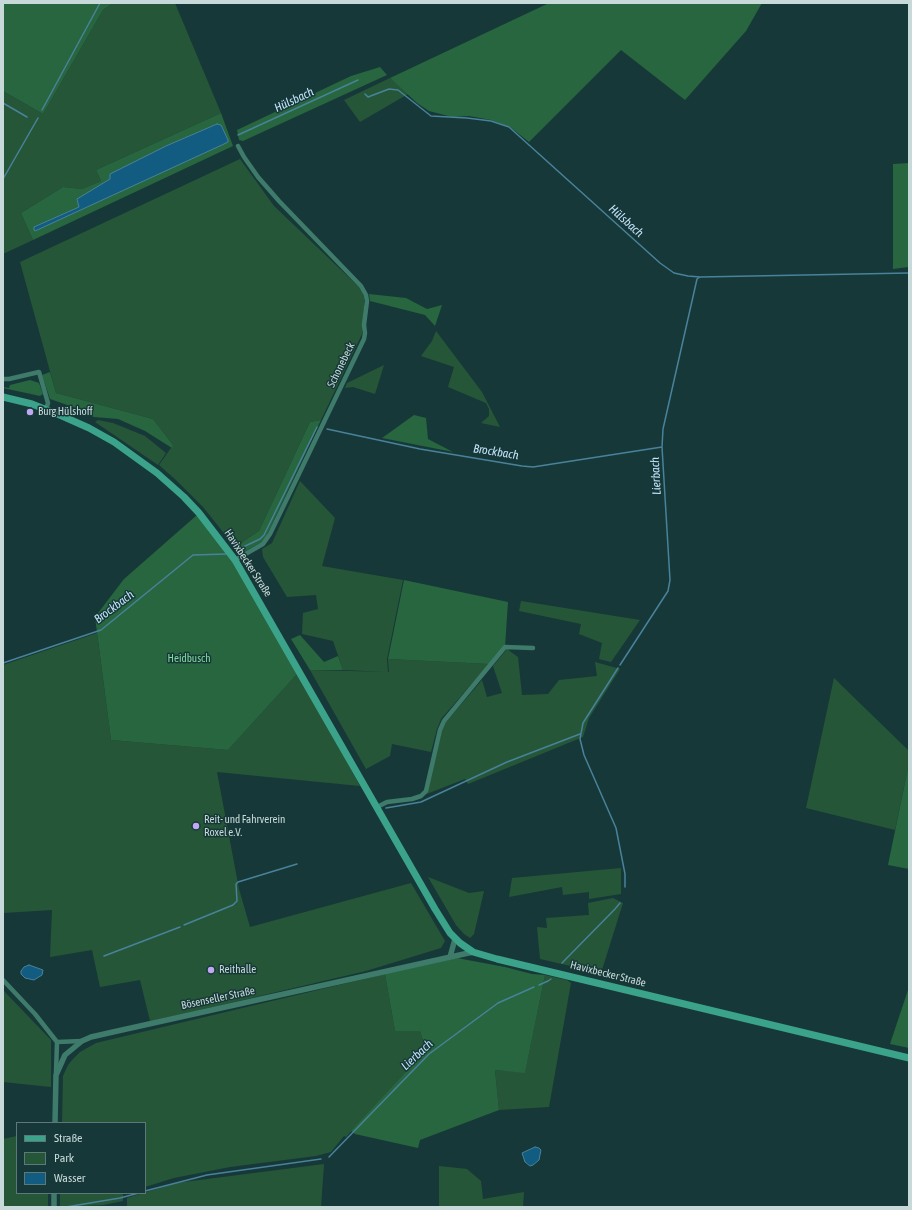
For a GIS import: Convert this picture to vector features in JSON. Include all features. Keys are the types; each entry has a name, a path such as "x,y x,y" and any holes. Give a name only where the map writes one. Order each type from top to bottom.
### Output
{"main road":[{"name":"Havixbecker Straße","path":"3,397 46,409 83,425 114,442 158,473 199,513 235,560 435,909 456,939 473,952 909,1058"}],"street":[{"name":"Schonebeck","path":"235,560 263,544 270,534 364,339 367,301 366,295 361,286 278,201 251,167 238,146"},
{"path":"3,379 39,372 48,403 46,409"},
{"path":"377,807 387,802 412,799 421,796 426,790 440,730 444,721 505,647 533,648"},
{"path":"450,957 456,939"},
{"name":"Bösenseller Straße","path":"55,1122 56,1075 66,1055 82,1041 113,1032 473,952"},
{"path":"3,980 35,1014 57,1042 56,1075"},
{"path":"57,1042 82,1041"},
{"path":"54,1194 54,1207"}],"green space":[{"path":"3,3 113,3 103,10 43,114 3,91"},
{"path":"113,3 175,3 221,113 96,170 101,181 82,189 63,187 21,213 33,240 3,254 3,91 43,114 103,10"},
{"path":"549,3 762,3 746,31 685,100 621,50 529,142 510,127 491,120 469,116 452,117 429,111 417,103 390,78"},
{"path":"380,67 387,75 243,141 239,140 237,130 351,76"},
{"path":"390,78 408,94 360,122 344,100"},
{"path":"221,113 233,146 33,240 21,213 63,187 82,189 101,181 96,170","holes":["217,124 221,125 228,140 34,230 34,227 79,207 78,199 166,146"]},
{"path":"240,159 274,206 359,287 364,296 364,308 362,334 321,420 310,422 259,531 235,547 203,507 159,465 173,445 153,419 56,393 20,262"},
{"path":"909,163 909,267 893,269 893,164"},
{"path":"369,294 406,298 427,309 442,305 435,326 425,315 370,301"},
{"path":"436,331 482,392 500,427 481,423 489,416 489,409 486,403 448,387 454,367 421,356 432,341"},
{"path":"384,365 375,394 353,387 345,388 347,383"},
{"path":"50,372 56,393 153,419 173,445 172,448 145,431 118,419 94,417 73,407 50,399 42,375"},
{"path":"30,380 39,383 43,394 40,396 3,388 9,388 10,385"},
{"path":"414,415 426,418 428,439 453,452 382,438"},
{"path":"98,420 113,423 145,436 166,453 158,465 95,422"},
{"path":"321,420 266,537 262,542 240,554 235,547 259,531 310,422"},
{"path":"300,481 335,518 322,566 403,580 387,659 388,672 343,670 333,641 302,634 303,613 318,609 316,595 287,597 263,557 262,549 272,543"},
{"name":"Heidbusch","path":"197,515 233,561 298,673 228,750 111,740 95,617 124,579"},
{"path":"404,580 508,602 505,647 489,664 388,659"},
{"path":"521,601 640,620 611,662 599,659 602,643 579,634 581,624 519,611"},
{"path":"97,633 111,740 228,750 298,673 360,786 217,772 239,889 250,927 411,883 445,941 441,948 366,971 150,1021 140,980 100,987 92,950 50,957 52,910 3,913 3,665"},
{"path":"300,635 324,662 338,656 343,670 310,670 291,639"},
{"path":"507,649 518,657 522,695 548,694 559,680 597,676 595,662 620,669 589,718 583,737 468,784 465,779 424,795 427,791 442,731 446,722 482,680 487,697 502,693 493,666"},
{"path":"388,659 489,664 441,719 431,752 392,744 390,756 366,769 310,670 389,672"},
{"path":"834,678 909,751 909,763 895,830 806,808"},
{"path":"909,763 909,869 888,865"},
{"path":"621,868 621,894 589,899 589,892 563,895 562,887 509,897 512,878"},
{"path":"428,877 469,893 484,891 474,934 470,938 456,925"},
{"path":"613,898 623,903 601,973 540,959 537,927 547,928 546,918 589,915 588,903"},
{"path":"457,958 505,967 532,974 545,975 525,1073 495,1070 499,1110 420,1140 418,1148 355,1134 351,1131 426,1050 420,1031 395,1031 385,974"},
{"path":"385,974 395,1031 420,1031 426,1050 346,1137 344,1136 331,1152 316,1156 230,1167 174,1178 146,1187 146,1122 62,1122 63,1076 68,1065 80,1052 96,1043"},
{"path":"545,975 567,980 571,983 549,1107 499,1110 495,1070 525,1072"},
{"path":"909,987 909,1048 890,1044"},
{"path":"3,990 51,1040 51,1087 3,1082"},
{"path":"16,1136 16,1194 48,1194 48,1207 3,1207 3,1139"},
{"path":"324,1164 321,1207 127,1207 127,1198 140,1194 146,1194 146,1192 176,1183"},
{"path":"439,1166 467,1169 481,1181 483,1199 524,1192 523,1207 439,1207"},
{"path":"60,1194 123,1194 123,1201 103,1205 60,1207"}],"water":[{"path":"217,124 221,125 228,142 35,231 34,230 34,227 79,207 77,199 110,179 110,174 166,146"},
{"path":"29,965 43,970 42,975 34,980 25,978 21,974 21,971 24,967"},
{"path":"535,1147 541,1150 539,1160 530,1166 525,1162 522,1153"}],"waterway":[{"path":"42,110 100,3"},
{"name":"Hülsbach","path":"238,135 358,80"},
{"name":"Hülsbach","path":"365,94 368,97 389,89 398,90 431,116 491,121 509,127 660,263 674,273 700,277 909,273"},
{"path":"3,103 27,117"},
{"path":"3,179 38,118"},
{"name":"Lierbach","path":"620,665 668,591 670,580 662,447 663,429 697,279 700,277"},
{"name":"Brockbach","path":"241,548 260,539 264,535 317,427"},
{"name":"Brockbach","path":"327,429 420,449 533,467 662,447"},
{"name":"Brockbach","path":"3,663 101,630 193,555 226,554"},
{"name":"Lierbach","path":"618,668 583,723 580,739 584,755 616,828 625,874 625,887"},
{"path":"386,808 421,802 507,762 580,734"},
{"path":"184,925 233,905 237,901 236,884 238,882 297,864"},
{"name":"Lierbach","path":"562,963 620,903"},
{"path":"104,956 180,927"},
{"name":"Lierbach","path":"539,985 551,979"},
{"name":"Lierbach","path":"329,1157 429,1054 498,1003 534,987"},
{"name":"Lierbach","path":"146,1191 207,1175 321,1159"},
{"name":"Lierbach","path":"66,1207 135,1194"}],"place":[{"name":"Burg Hülshoff","path":"30,412"},
{"name":"Reit- und Fahrverein Roxel e.V.","path":"196,826"},
{"name":"Reithalle","path":"211,970"}]}
